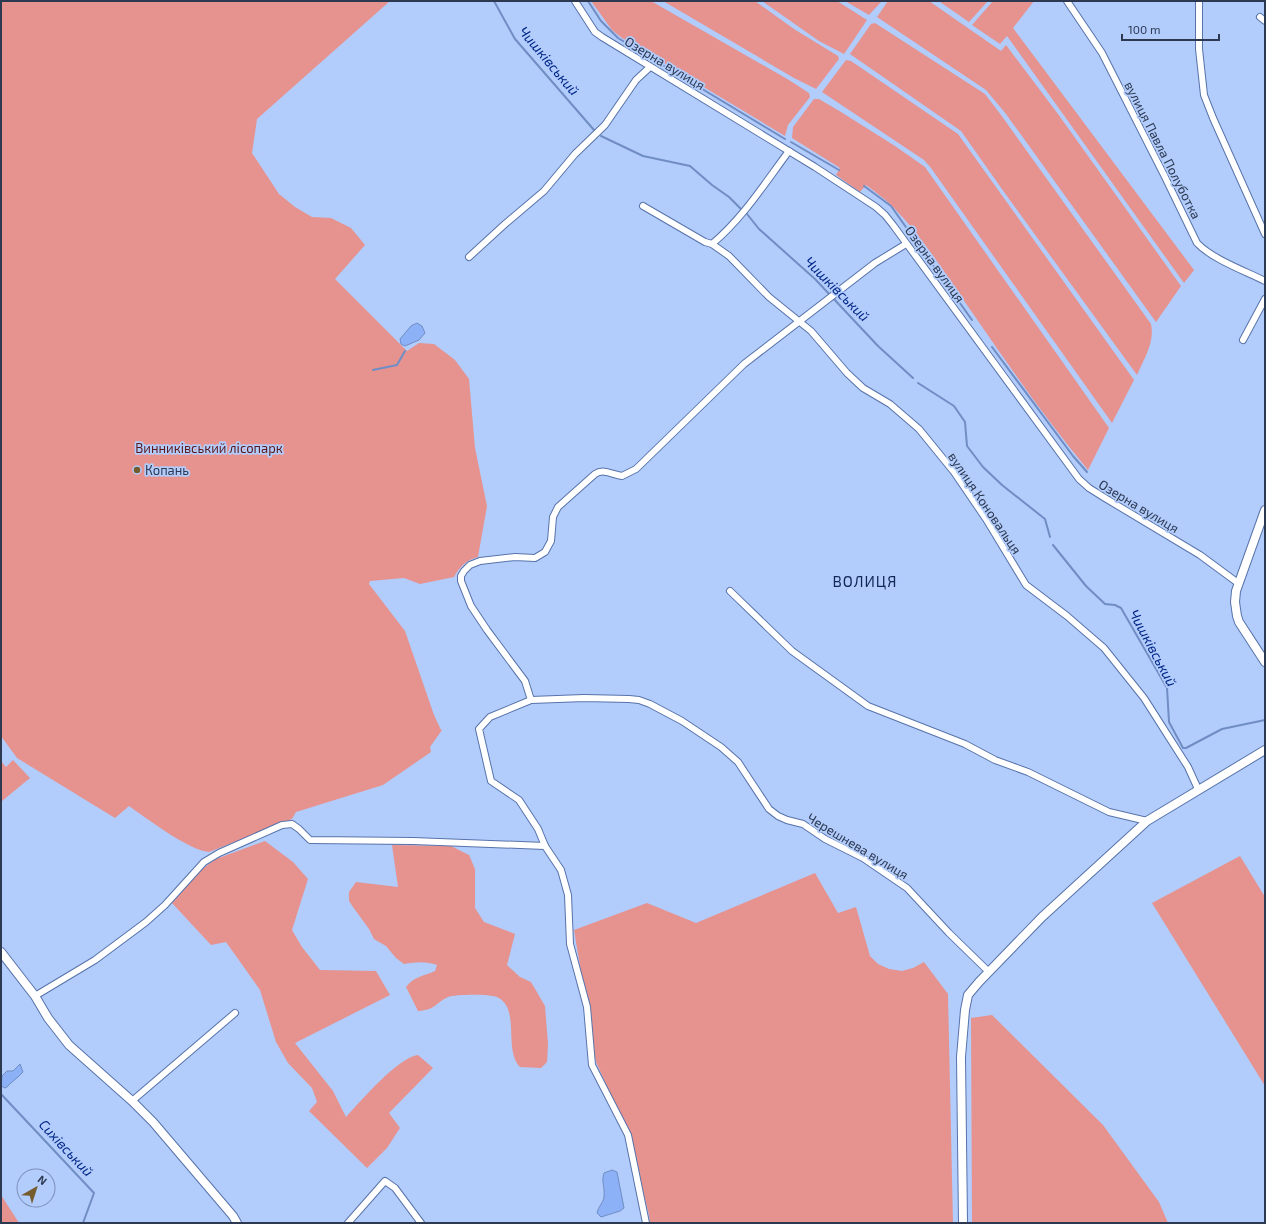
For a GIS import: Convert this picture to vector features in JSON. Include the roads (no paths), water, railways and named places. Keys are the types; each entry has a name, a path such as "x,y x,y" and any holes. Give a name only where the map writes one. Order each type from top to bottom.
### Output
{"street":[{"name":"Озерна вулиця","path":"575,1 595,32 789,151 876,207 885,215 1079,479 1089,488 1200,556 1238,583"},
{"name":"вулиця Павла Полуботка","path":"1067,1 1102,53 1197,243 1203,249 1265,282"},
{"path":"1199,1 1199,49 1204,95 1265,234"},
{"path":"469,257 504,224 544,191 574,154 605,125 636,80 650,67"},
{"path":"712,244 746,210 789,151"},
{"name":"вулиця Коновальця","path":"642,206 705,242 712,244 729,256 769,296 811,331 862,388 890,404 919,429 954,472 986,519 1026,584 1067,616 1104,648 1144,698 1188,767 1198,789"},
{"path":"531,700 525,681 471,606 461,581 461,576 464,571 470,565 480,561 515,557 535,558 545,552 551,541 553,517 558,507 599,471 622,476 636,469 744,364 875,263 906,244"},
{"path":"1243,340 1265,299"},
{"path":"1265,510 1238,583 1235,602 1237,616 1265,662"},
{"path":"730,591 792,651 868,706 965,744 995,760 1028,772 1109,812 1147,821"},
{"name":"Черешнева вулиця","path":"545,846 538,829 519,800 491,782 479,729 490,717 531,700 584,698 639,700 650,704 682,721 721,747 738,762 769,809 778,816 803,824 825,839 863,858 907,888 949,933 989,972"},
{"path":"963,1223 961,1057 965,1010 968,995 1042,917 1147,821 1265,750"},
{"path":"35,996 95,960 146,922 165,905 204,862 219,853 282,825 292,824 310,840 412,841 545,846 560,870 568,895 570,944 587,1007 592,1065 628,1135 646,1223"},
{"path":"1,952 35,996 48,1018 69,1045 132,1101 153,1122 233,1216 237,1223"},
{"path":"132,1101 234,1013"},
{"path":"348,1223 385,1180 395,1188 420,1223"}],"water":[{"path":"417,323 422,326 425,333 419,340 405,346 401,344 400,339 411,326"},
{"path":"20,1064 23,1072 7,1087 5,1088 1,1086 2,1076 7,1071 13,1071"},
{"path":"612,1170 617,1172 624,1208 620,1211 601,1217 597,1213 604,1198 603,1176 604,1173"}],"waterway":[{"name":"Чишківський","path":"494,1 515,39 594,130"},
{"path":"588,1 601,21 618,38 785,139"},
{"name":"Чишківський","path":"601,136 643,156 690,166 729,197 742,210"},
{"path":"791,142 839,170"},
{"path":"864,186 891,206 972,320"},
{"name":"Чишківський","path":"747,214 759,229 815,279 878,346 913,378"},
{"path":"992,347 1073,456 1087,472"},
{"path":"373,370 397,365 405,351"},
{"name":"Чишківський","path":"918,383 954,406 965,422 967,446 983,467 1002,485 1045,519 1050,537"},
{"name":"Чишківський","path":"1053,545 1086,586 1105,604 1115,605 1121,608 1167,688 1169,722 1183,748 1186,748 1222,729 1265,720"},
{"name":"Сихівський","path":"1,1094 94,1193 83,1223"}],"place":[{"name":"Копань","path":"137,470"}],"district":[{"name":"ВОЛИЦЯ","path":"865,582"}],"park label":[{"name":"Винниківський лісопарк","path":"209,448"}]}
